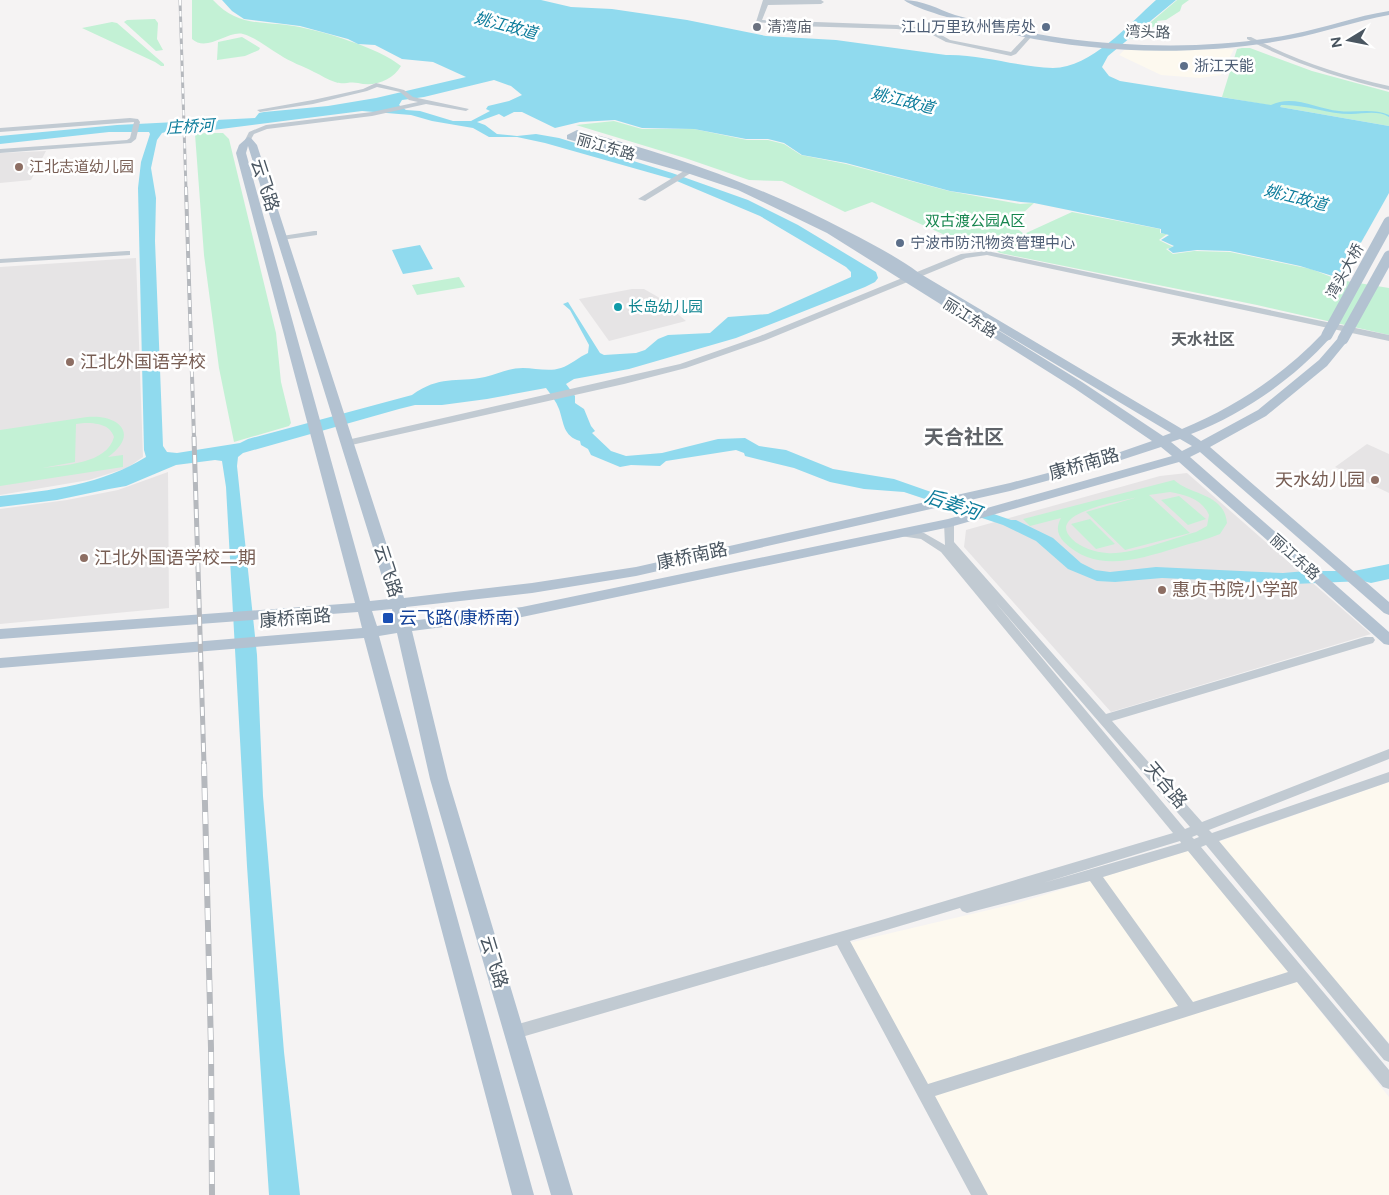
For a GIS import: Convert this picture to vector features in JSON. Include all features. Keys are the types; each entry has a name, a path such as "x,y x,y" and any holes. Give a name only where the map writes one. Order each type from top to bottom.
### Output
{"main road":[{"name":"湾头路","path":"908,0 965,21 1030,35 1095,42 1188,47 1298,35 1389,13"},
{"name":"湾头路","path":"920,0 952,14 984,22 1030,32 1095,42"},
{"name":"湾头路","path":"1252,40 1389,8"},
{"name":"丽江东路","path":"692,170 570,137 577,133 692,170 741,188 831,231 911,277 1201,446 1389,610"},
{"name":"云飞路","path":"523,1195 369,632 241,153 242,147 248,140 252,145 405,626 439,779 562,1195"},
{"name":"湾头大桥","path":"1327,335 1389,222"},
{"name":"湾头大桥","path":"1344,339 1389,256"},
{"name":"丽江东路","path":"911,277 1163,442 1389,640"},
{"name":"康桥南路","path":"0,634 224,619 398,604 610,577 910,510 1055,475 1183,435 1274,383 1300,362 1327,335"},
{"name":"康桥南路","path":"0,663 369,632 522,612 950,523 1181,457 1262,413 1323,363 1344,339"}],"street":[{"path":"821,2 766,1 758,21 896,27 931,31 948,41 1011,54 1030,35"},
{"path":"1252,40 1276,52 1333,73 1389,88"},
{"path":"260,110 313,102 365,90 376,85 402,91 411,100 466,109"},
{"path":"248,140 251,133 266,127 374,114 424,102"},
{"path":"0,130 130,120 136,120 137,122 133,139 122,143 0,151"},
{"path":"642,199 692,170"},
{"path":"282,238 314,233"},
{"path":"0,261 127,253"},
{"path":"346,440 596,388 683,366 763,338 964,256 987,253 996,257 1389,338"},
{"name":"天合路","path":"950,523 949,543 1210,840 1389,1056"},
{"name":"天合路","path":"900,534 924,536 945,550 1389,1082"},
{"path":"1104,719 1369,640"},
{"path":"878,927 1015,897 1093,874 1188,840 1200,829 1389,754"},
{"path":"515,1032 1188,840 1210,840 1389,777"},
{"path":"1093,874 1189,1009"},
{"path":"841,938 980,1195"},
{"path":"924,1092 1300,975"}],"shaded area":[{"name":"浙江天能","path":"1126,48 1171,50 1234,49 1221,75 1200,78 1161,75 1119,55"},
{"name":"江北志道幼儿园","path":"46,151 31,180 0,183 0,153"},
{"name":"江北外国语学校","path":"136,258 143,457 127,468 89,480 0,495 0,267"},
{"path":"632,289 644,289 658,297 686,321 609,341 579,299"},
{"name":"天水幼儿园","path":"1367,444 1389,454 1389,493 1335,467"},
{"name":"江北外国语学校二期","path":"168,472 169,608 0,624 0,509 67,500 118,490"},
{"name":"惠贞书院小学部","path":"1187,473 1371,634 1111,712 964,547 966,530 1160,476"},
{"path":"1389,782 1389,1043 1215,843"},
{"path":"1191,850 1389,1097 1389,1195 973,1195 840,945 1014,904"}],"green space":[{"path":"192,0 213,0 222,9 241,19 294,26 335,36 379,53 401,66 393,76 382,82 370,84 338,83 288,60 243,34 231,35 211,43 198,43 192,39"},
{"path":"1177,0 1189,0 1182,5 1180,11 1166,20 1157,21 1158,24 1145,32 1142,38 1131,39"},
{"path":"155,19 158,23 157,39 163,50 156,51 124,22 127,20"},
{"path":"112,22 117,23 164,66 82,28"},
{"path":"242,37 260,48 259,50 245,56 217,60 218,42"},
{"path":"1250,48 1312,71 1389,92 1389,126 1222,97 1237,49"},
{"name":"双古渡公园A区","path":"614,121 642,129 694,129 747,140 768,140 784,144 801,155 846,164 949,191 1020,204 1034,203 1011,224 1024,234 1072,212 1160,229 1160,233 1167,234 1159,240 1173,247 1166,249 1173,254 1194,251 1230,252 1311,269 1334,278 1389,286 1389,335 1257,305 1000,253 994,250 995,246 971,246 872,202 845,212 782,181 749,180 685,158 576,125"},
{"path":"223,133 229,139 276,333 281,382 291,423 289,426 234,442 219,368 204,255 195,134"},
{"path":"459,277 465,287 417,295 412,285"},
{"path":"87,417 108,419 122,427 124,433 123,441 118,449 108,457 123,455 123,467 0,486 0,430","holes":["76,424 98,424 109,429 114,437 110,446 103,453 84,462 42,468 75,462"]},
{"path":"1174,480 1214,500 1225,513 1227,523 1220,534 1204,540 1133,559 1104,561 1076,552 1064,542 1058,530 1061,518 1030,526 1023,519","holes":["1170,492 1188,496 1198,501 1209,515 1207,526 1196,532 1152,546 1117,553 1098,552 1088,549 1072,539 1066,530 1069,522 1077,515 1089,509 1138,497 1086,512 1125,550 1190,533 1149,495"]},
{"path":"1179,496 1206,519 1188,525 1161,500"},
{"path":"1090,519 1115,544 1096,549 1071,524"}],"water":[{"path":"222,0 541,0 571,7 612,9 687,20 766,36 836,40 946,55 973,56 1053,68 1081,61 1095,53 1122,32 1156,0 1176,0 1108,56 1102,67 1109,76 1120,81 1271,105 1288,101 1305,103 1331,110 1371,111 1389,115 1389,117 1375,113 1342,114 1290,105 1281,105 1280,107 1389,126 1389,285 1336,277 1300,266 1230,251 1197,250 1173,253 1168,249 1174,246 1161,240 1169,235 1161,233 1161,229 1034,203 950,191 846,163 802,155 784,143 768,139 746,139 694,129 642,128 615,120 580,122 555,128 522,112 514,112 504,117 499,114 477,122 485,125 497,134 517,136 536,134 559,138 672,173 748,200 798,225 876,272 878,278 875,282 865,287 736,338 629,369 574,379 566,384 575,396 575,403 584,409 595,431 592,433 611,451 626,456 662,453 718,439 745,438 759,446 786,450 833,469 894,479 1011,520 1016,520 1053,538 1081,563 1095,570 1110,572 1156,567 1283,573 1354,571 1389,564 1389,579 1371,583 1363,581 1294,584 1162,578 1115,582 1097,581 1068,569 1036,541 1003,525 904,492 864,489 830,482 794,468 745,456 744,453 736,450 666,461 660,466 631,465 620,467 591,455 588,449 581,445 580,441 570,436 556,403 546,388 442,405 415,405 243,453 238,457 237,466 257,655 263,796 284,1052 300,1195 269,1195 247,866 226,487 222,461 215,460 176,465 126,486 57,500 0,507 0,496 76,485 112,474 146,457 144,450 138,188 141,162 150,134 149,132 109,132 0,144 0,136 117,125 255,118 259,113 264,112 328,106 376,98 466,77 433,62 402,59 375,45 358,44 348,39 300,26 244,19 232,11","holes":["494,80 511,86 522,95 509,101 488,106 486,109 490,111 471,121 453,121 420,111 406,110 399,105 402,100 424,97","362,111 411,115 432,121 473,128 489,137 517,137 545,143 672,179 760,216 846,267 851,272 851,277 768,314 728,317 710,333 668,335 658,339 645,350 636,353 604,355 600,353 568,302 563,304 570,310 589,345 588,353 561,368 547,370 518,368 474,379 439,382 412,395 248,439 240,443 177,453 167,452 163,446 155,241 156,198 151,168 157,140 162,133 170,131 213,130"]},
{"path":"420,245 433,269 403,274 392,250"}],"pier":[{"path":"1389,193 1389,288 1340,280"}],"railway":[{"path":"180,0 186,190"},
{"path":"186,188 194,438"},
{"path":"194,437 204,765"},
{"path":"204,764 211,1048 212,1195"}],"place":[{"name":"清湾庙","path":"757,27"},
{"name":"江山万里玖州售房处","path":"1046,27"},
{"name":"浙江天能","path":"1184,66"},
{"name":"江北志道幼儿园","path":"19,167"},
{"name":"宁波市防汛物资管理中心","path":"900,243"},
{"name":"长岛幼儿园","path":"618,307"},
{"name":"江北外国语学校","path":"70,362"},
{"name":"天水幼儿园","path":"1375,480"},
{"name":"江北外国语学校二期","path":"84,558"},
{"name":"惠贞书院小学部","path":"1162,590"},
{"name":"云飞路(康桥南)","path":"388,618"}],"district":[{"name":"天水社区","path":"1203,339"},
{"name":"天合社区","path":"964,437"}],"water label":[{"name":"姚江故道","path":"506,25"},
{"name":"姚江故道","path":"903,100"},
{"name":"庄桥河","path":"190,126"},
{"name":"姚江故道","path":"1296,197"},
{"name":"后姜河","path":"953,504"}]}
